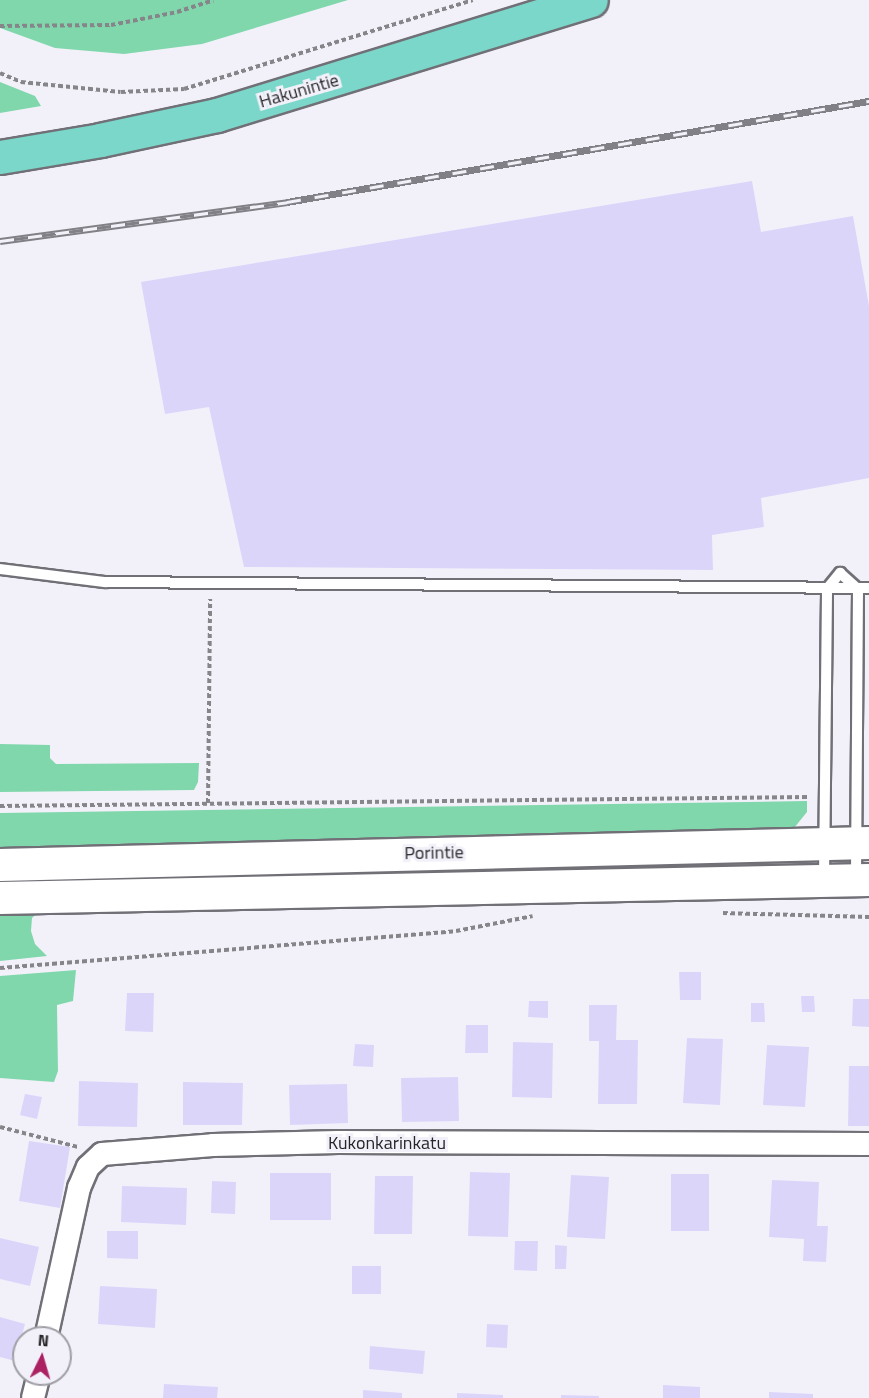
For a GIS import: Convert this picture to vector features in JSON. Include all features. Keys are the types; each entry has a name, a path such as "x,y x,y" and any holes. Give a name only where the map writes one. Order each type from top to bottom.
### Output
{"highway":[{"name":"Hakunintie","path":"0,157 217,115 591,0"}],"main road":[{"name":"Porintie","path":"0,865 863,844"},
{"name":"Porintie","path":"0,898 863,880"}],"street":[{"name":"Kukonkarinkatu","path":"102,1154 213,1145 338,1142 869,1144"},
{"path":"49,1326 78,1188 88,1167 102,1154"}],"lane":[{"path":"0,569 105,582 863,589"},
{"path":"824,880 826,589 840,573 863,589"},
{"path":"863,589 863,880"}],"path":[{"path":"0,26 111,25 177,12 213,0"},
{"path":"0,74 21,82 121,92 184,89 473,0"},
{"path":"208,803 210,583"},
{"path":"0,806 825,797"},
{"path":"719,913 869,916"},
{"path":"0,968 456,931 537,916"},
{"path":"0,1127 102,1154"}],"green space":[{"path":"0,0 348,0 202,44 124,54 55,48 0,28"},
{"path":"0,82 35,96 41,106 0,113"},
{"path":"0,744 50,745 50,758 56,764 199,763 198,782 194,790 0,792"},
{"path":"807,801 807,812 790,833 0,855 0,813"},
{"path":"0,908 39,911 32,918 31,931 35,944 47,956 0,961"},
{"path":"76,970 73,1001 57,1005 58,1071 54,1082 0,1078 0,976"}],"building":[{"path":"752,181 761,232 853,216 869,306 869,478 761,498 764,527 712,535 713,570 244,567 209,407 165,414 141,282"},
{"path":"679,972 701,972 701,1000 680,1000"},
{"path":"127,993 154,993 153,1032 125,1031"},
{"path":"801,996 814,996 815,1012 802,1012"},
{"path":"853,999 869,999 869,1027 852,1026"},
{"path":"529,1001 548,1001 548,1018 528,1017"},
{"path":"751,1003 764,1003 765,1022 751,1022"},
{"path":"589,1005 617,1005 616,1040 638,1040 637,1104 598,1104 599,1041 589,1041"},
{"path":"466,1025 488,1025 488,1053 465,1053"},
{"path":"687,1038 723,1039 720,1105 683,1103"},
{"path":"513,1042 553,1043 552,1098 512,1097"},
{"path":"355,1044 374,1045 373,1067 353,1066"},
{"path":"767,1045 809,1047 805,1107 763,1105"},
{"path":"849,1066 869,1066 869,1126 848,1126"},
{"path":"458,1077 459,1121 402,1122 401,1078"},
{"path":"79,1081 138,1083 137,1127 78,1126"},
{"path":"183,1082 243,1083 242,1125 183,1125"},
{"path":"347,1084 348,1123 290,1125 289,1085"},
{"path":"25,1094 42,1097 37,1119 20,1115"},
{"path":"29,1141 70,1147 60,1208 19,1201"},
{"path":"470,1172 510,1173 508,1237 468,1236"},
{"path":"270,1173 331,1173 331,1220 270,1220"},
{"path":"671,1174 709,1174 709,1231 671,1231"},
{"path":"571,1175 609,1177 605,1239 567,1237"},
{"path":"375,1176 413,1176 412,1234 374,1234"},
{"path":"772,1180 819,1182 817,1226 828,1226 826,1262 803,1261 804,1239 769,1237"},
{"path":"212,1181 236,1182 235,1214 211,1213"},
{"path":"122,1186 187,1188 186,1225 121,1222"},
{"path":"107,1231 138,1231 138,1259 107,1258"},
{"path":"0,1238 39,1247 30,1286 0,1279"},
{"path":"515,1241 538,1241 537,1271 514,1270"},
{"path":"555,1245 567,1246 566,1269 555,1269"},
{"path":"352,1266 381,1266 381,1294 352,1294"},
{"path":"100,1286 157,1289 155,1328 98,1324"},
{"path":"0,1317 25,1324 24,1326 12,1326 12,1360 0,1357"},
{"path":"487,1324 508,1325 507,1348 486,1347"},
{"path":"370,1346 425,1351 423,1374 369,1369"},
{"path":"164,1384 218,1387 217,1398 163,1398"},
{"path":"663,1385 700,1387 700,1398 663,1398"},
{"path":"363,1390 402,1393 402,1398 363,1398"},
{"path":"769,1392 813,1394 813,1398 769,1398"},
{"path":"457,1393 503,1395 503,1398 457,1398"},
{"path":"561,1395 599,1396 599,1398 561,1398"}],"railway":[{"path":"0,241 287,202 869,101"}]}
